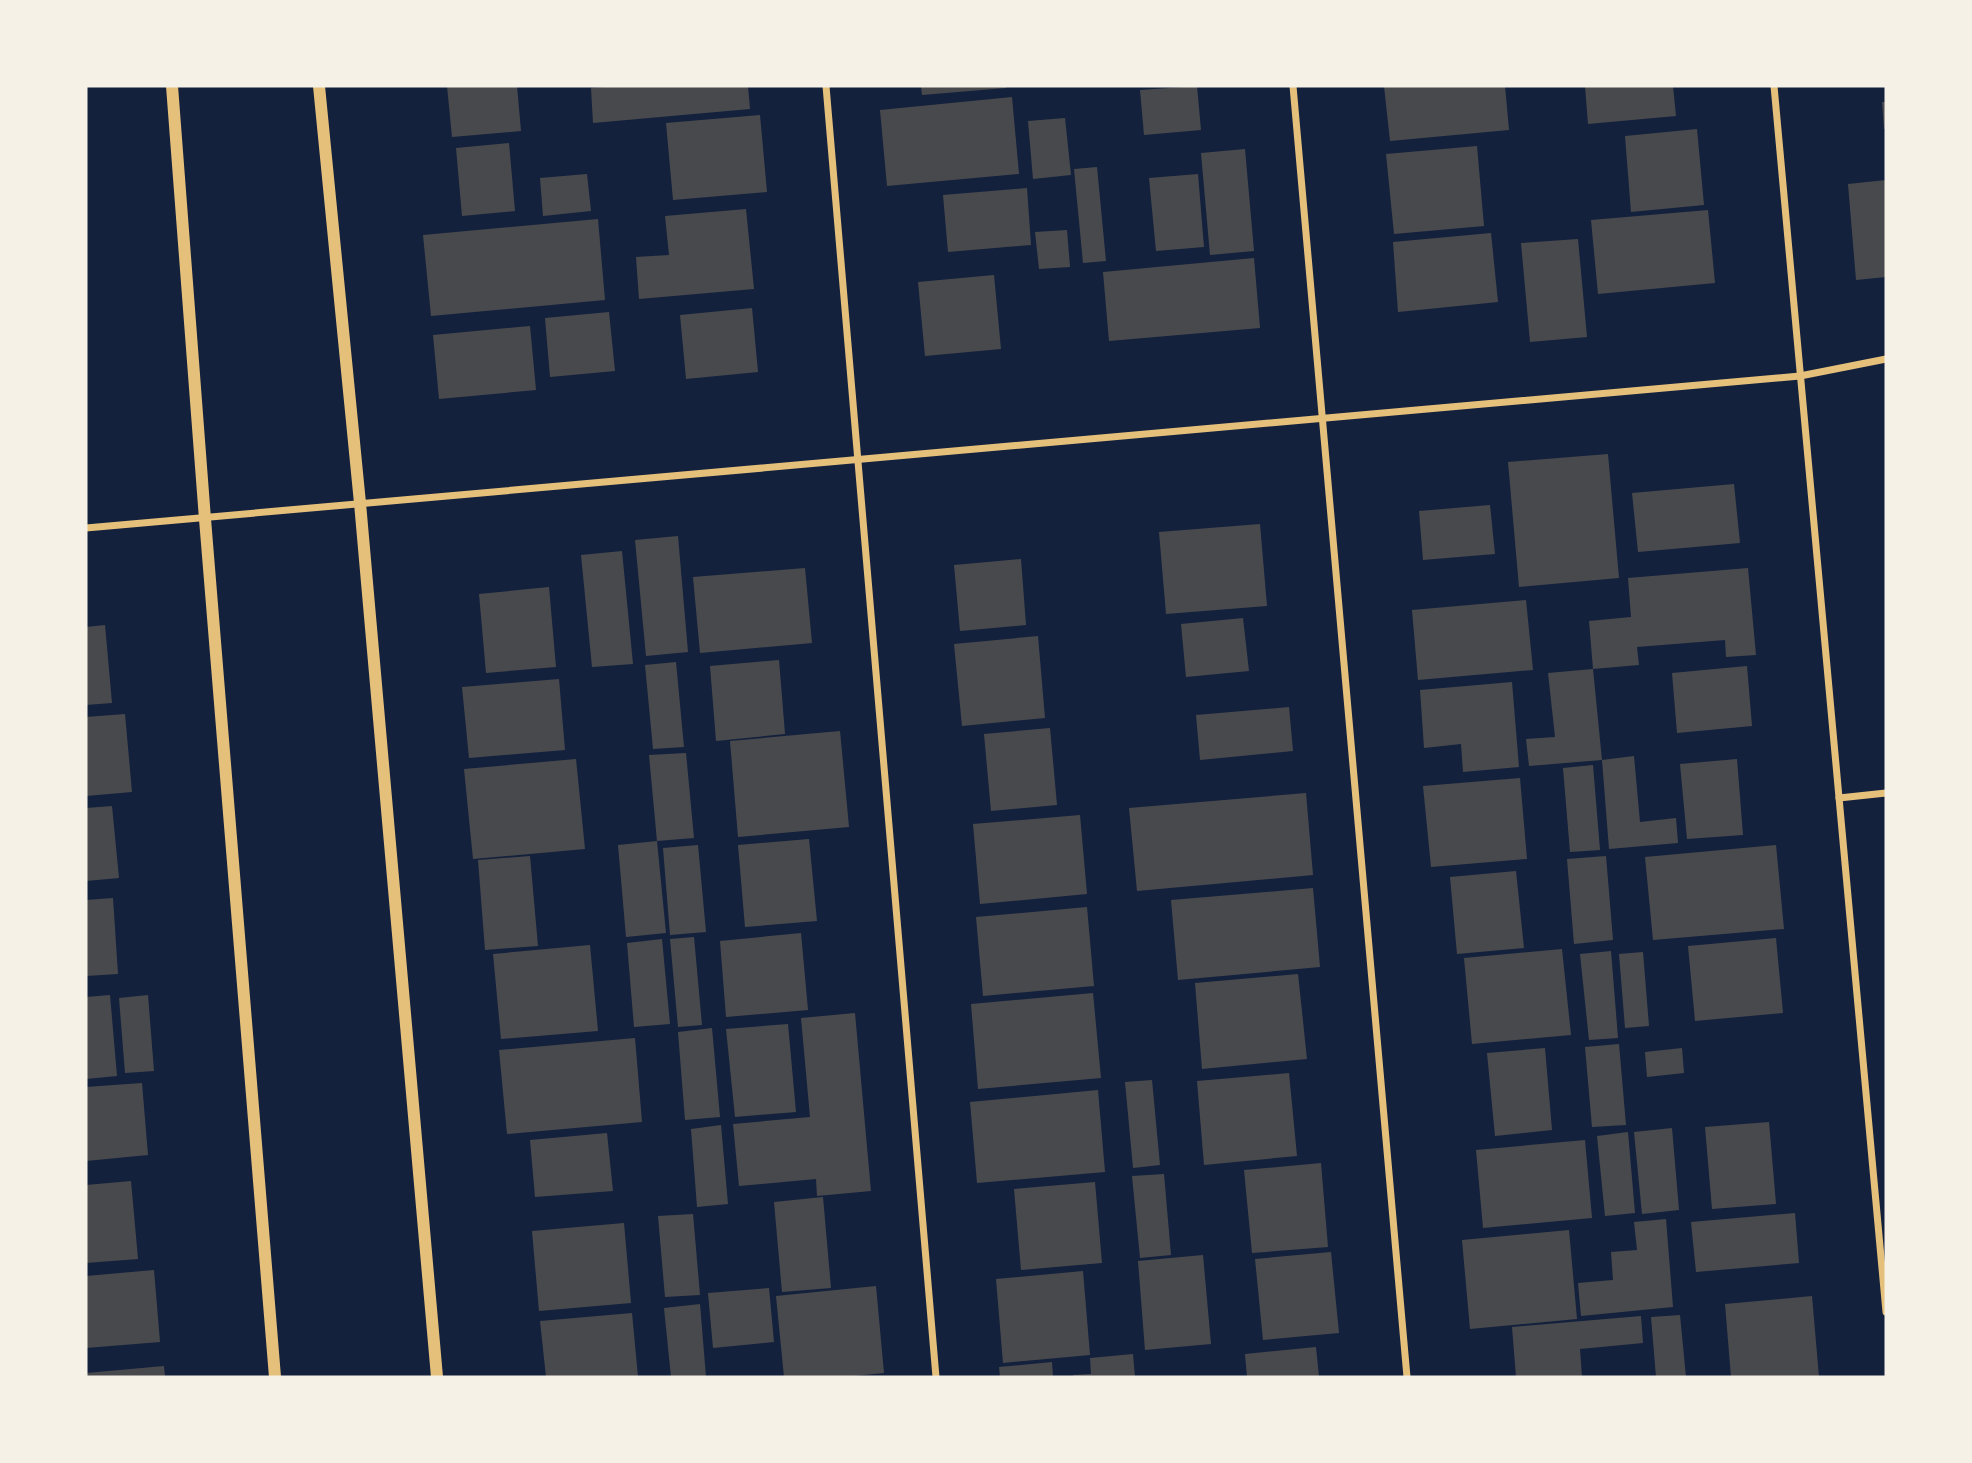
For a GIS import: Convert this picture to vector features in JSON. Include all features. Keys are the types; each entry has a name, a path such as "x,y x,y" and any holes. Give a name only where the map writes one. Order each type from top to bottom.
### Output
{"street":[{"path":"173,86 205,519 275,1377"},
{"path":"319,86 360,503 437,1377"},
{"path":"826,86 936,1377"},
{"path":"1293,86 1407,1377"},
{"path":"1774,86 1886,1312"},
{"path":"86,528 1800,376 1886,359"},
{"path":"1839,797 1886,793"}],"building":[{"path":"447,86 517,86 521,131 452,137"},
{"path":"748,86 750,109 593,123 591,88"},
{"path":"921,86 1006,86 1006,88 922,95"},
{"path":"1197,86 1201,130 1144,135 1140,90"},
{"path":"1384,86 1505,86 1509,130 1390,141"},
{"path":"1585,86 1673,86 1676,116 1588,124"},
{"path":"1012,97 1019,174 887,186 880,110"},
{"path":"1882,102 1886,102 1886,129 1884,129"},
{"path":"760,115 767,192 673,200 666,123"},
{"path":"1065,118 1071,175 1033,179 1028,121"},
{"path":"1697,129 1704,205 1631,212 1625,136"},
{"path":"509,143 515,211 462,216 456,148"},
{"path":"1477,146 1484,226 1394,234 1386,154"},
{"path":"1245,149 1254,251 1210,255 1201,153"},
{"path":"1097,167 1106,261 1083,263 1074,169"},
{"path":"587,174 591,211 543,216 540,178"},
{"path":"1198,174 1204,247 1156,251 1149,178"},
{"path":"1886,180 1886,277 1856,280 1848,184"},
{"path":"1027,188 1031,245 948,252 943,195"},
{"path":"746,209 754,289 639,299 636,257 669,255 665,216"},
{"path":"1708,210 1715,283 1598,294 1591,220"},
{"path":"598,219 605,300 431,316 423,235"},
{"path":"1067,230 1070,267 1039,269 1035,232"},
{"path":"1491,233 1498,302 1398,312 1393,242"},
{"path":"1578,239 1587,337 1530,342 1521,243"},
{"path":"1254,258 1260,328 1109,341 1103,272"},
{"path":"994,275 1001,349 925,356 918,282"},
{"path":"752,308 758,372 686,379 680,315"},
{"path":"609,312 615,371 550,377 545,318"},
{"path":"530,326 536,390 439,399 433,335"},
{"path":"1608,454 1619,578 1519,587 1508,462"},
{"path":"1734,484 1740,543 1638,552 1632,493"},
{"path":"1490,505 1495,554 1423,560 1419,511"},
{"path":"1260,524 1267,606 1166,614 1159,532"},
{"path":"678,536 688,652 646,656 635,540"},
{"path":"622,551 633,664 592,667 581,555"},
{"path":"1021,559 1026,625 960,631 954,565"},
{"path":"805,568 812,643 700,653 693,577"},
{"path":"1748,568 1756,655 1726,657 1725,640 1637,647 1639,665 1593,669 1589,621 1631,617 1628,578"},
{"path":"549,587 556,667 486,673 479,594"},
{"path":"1526,600 1533,670 1418,680 1412,610"},
{"path":"1243,618 1249,671 1186,677 1181,624"},
{"path":"105,625 112,703 86,705 86,627"},
{"path":"1038,636 1045,718 962,726 954,644"},
{"path":"779,660 785,734 716,741 710,666"},
{"path":"676,662 684,747 653,749 645,665"},
{"path":"1747,666 1752,726 1677,733 1672,673"},
{"path":"1593,669 1602,760 1529,766 1526,739 1555,737 1548,673"},
{"path":"559,679 565,750 469,758 462,687"},
{"path":"1512,682 1519,767 1463,772 1461,744 1424,748 1420,690"},
{"path":"1289,707 1293,751 1200,760 1196,715"},
{"path":"125,714 132,792 86,796 86,717"},
{"path":"1050,728 1057,805 991,811 984,734"},
{"path":"840,731 849,827 738,837 730,741"},
{"path":"686,753 694,838 657,841 649,755"},
{"path":"1634,756 1640,822 1676,818 1678,843 1609,849 1602,760"},
{"path":"576,759 585,849 473,859 464,769"},
{"path":"1737,759 1743,835 1687,839 1680,764"},
{"path":"1593,765 1600,850 1570,852 1563,768"},
{"path":"1520,778 1527,859 1431,867 1423,786"},
{"path":"1306,793 1313,875 1137,891 1129,808"},
{"path":"112,806 119,878 86,881 86,808"},
{"path":"1080,815 1087,894 980,904 973,824"},
{"path":"809,839 817,921 745,927 738,845"},
{"path":"657,841 666,933 626,937 618,845"},
{"path":"698,845 706,932 670,935 663,848"},
{"path":"1776,845 1784,929 1653,940 1645,857"},
{"path":"530,856 538,946 485,950 478,860"},
{"path":"1606,856 1613,940 1574,944 1567,859"},
{"path":"1516,871 1524,948 1457,954 1450,877"},
{"path":"1313,888 1320,967 1178,980 1171,900"},
{"path":"113,898 118,974 86,976 86,900"},
{"path":"1087,907 1094,986 983,996 976,917"},
{"path":"801,933 808,1010 726,1017 720,941"},
{"path":"694,937 702,1025 678,1027 670,939"},
{"path":"1776,938 1783,1013 1695,1021 1688,946"},
{"path":"662,939 670,1024 634,1027 627,943"},
{"path":"590,945 598,1031 501,1039 493,954"},
{"path":"1562,949 1571,1035 1472,1044 1464,958"},
{"path":"1611,951 1618,1038 1589,1040 1580,954"},
{"path":"1643,952 1649,1026 1625,1028 1619,954"},
{"path":"1298,974 1307,1059 1202,1069 1195,983"},
{"path":"1093,993 1101,1078 978,1089 971,1004"},
{"path":"110,995 117,1076 86,1079 86,997"},
{"path":"148,995 154,1071 125,1073 119,998"},
{"path":"855,1013 871,1191 817,1196 816,1179 739,1186 733,1124 810,1117 801,1018"},
{"path":"788,1024 796,1112 735,1117 726,1029"},
{"path":"712,1028 720,1117 685,1120 678,1032"},
{"path":"635,1038 642,1122 507,1134 499,1050"},
{"path":"1619,1044 1626,1125 1592,1127 1585,1047"},
{"path":"1545,1048 1552,1130 1495,1136 1487,1053"},
{"path":"1682,1048 1684,1073 1647,1077 1645,1052"},
{"path":"1289,1073 1297,1156 1204,1165 1197,1081"},
{"path":"1152,1080 1160,1165 1133,1168 1125,1082"},
{"path":"142,1083 148,1155 86,1161 86,1087"},
{"path":"1098,1090 1105,1172 977,1183 970,1102"},
{"path":"1769,1122 1776,1204 1712,1209 1705,1127"},
{"path":"721,1125 728,1204 697,1207 691,1129"},
{"path":"1672,1128 1679,1210 1642,1214 1634,1132"},
{"path":"1628,1132 1635,1213 1605,1216 1597,1136"},
{"path":"607,1133 613,1191 535,1197 530,1140"},
{"path":"1585,1140 1592,1218 1483,1228 1476,1150"},
{"path":"1321,1163 1328,1247 1252,1253 1244,1170"},
{"path":"1164,1174 1171,1255 1140,1258 1132,1176"},
{"path":"131,1181 138,1259 86,1263 86,1185"},
{"path":"1095,1182 1102,1263 1021,1270 1014,1189"},
{"path":"823,1197 831,1288 782,1292 774,1202"},
{"path":"1795,1213 1799,1263 1696,1272 1691,1222"},
{"path":"693,1214 700,1295 665,1297 658,1216"},
{"path":"1666,1219 1673,1307 1581,1316 1578,1283 1613,1280 1611,1252 1637,1250 1634,1222"},
{"path":"624,1223 631,1303 539,1311 532,1231"},
{"path":"1569,1230 1577,1319 1470,1329 1462,1240"},
{"path":"1331,1252 1339,1333 1263,1340 1255,1259"},
{"path":"1203,1255 1211,1344 1145,1350 1138,1261"},
{"path":"154,1270 160,1342 86,1348 86,1276"},
{"path":"1083,1271 1090,1355 1003,1363 996,1279"},
{"path":"876,1286 884,1373 844,1377 784,1377 776,1296"},
{"path":"769,1288 774,1342 713,1348 708,1293"},
{"path":"1812,1296 1819,1377 1731,1377 1725,1304"},
{"path":"700,1304 706,1377 671,1377 664,1308"},
{"path":"632,1313 638,1377 546,1377 540,1321"},
{"path":"1680,1315 1686,1377 1656,1377 1651,1317"},
{"path":"1641,1316 1643,1343 1580,1349 1582,1377 1516,1377 1512,1327"},
{"path":"1316,1347 1319,1377 1247,1377 1245,1354"},
{"path":"1133,1354 1135,1377 1073,1377 1091,1374 1090,1358"},
{"path":"1052,1362 1053,1377 1000,1377 999,1367"},
{"path":"164,1366 165,1377 86,1377 86,1373"}]}
